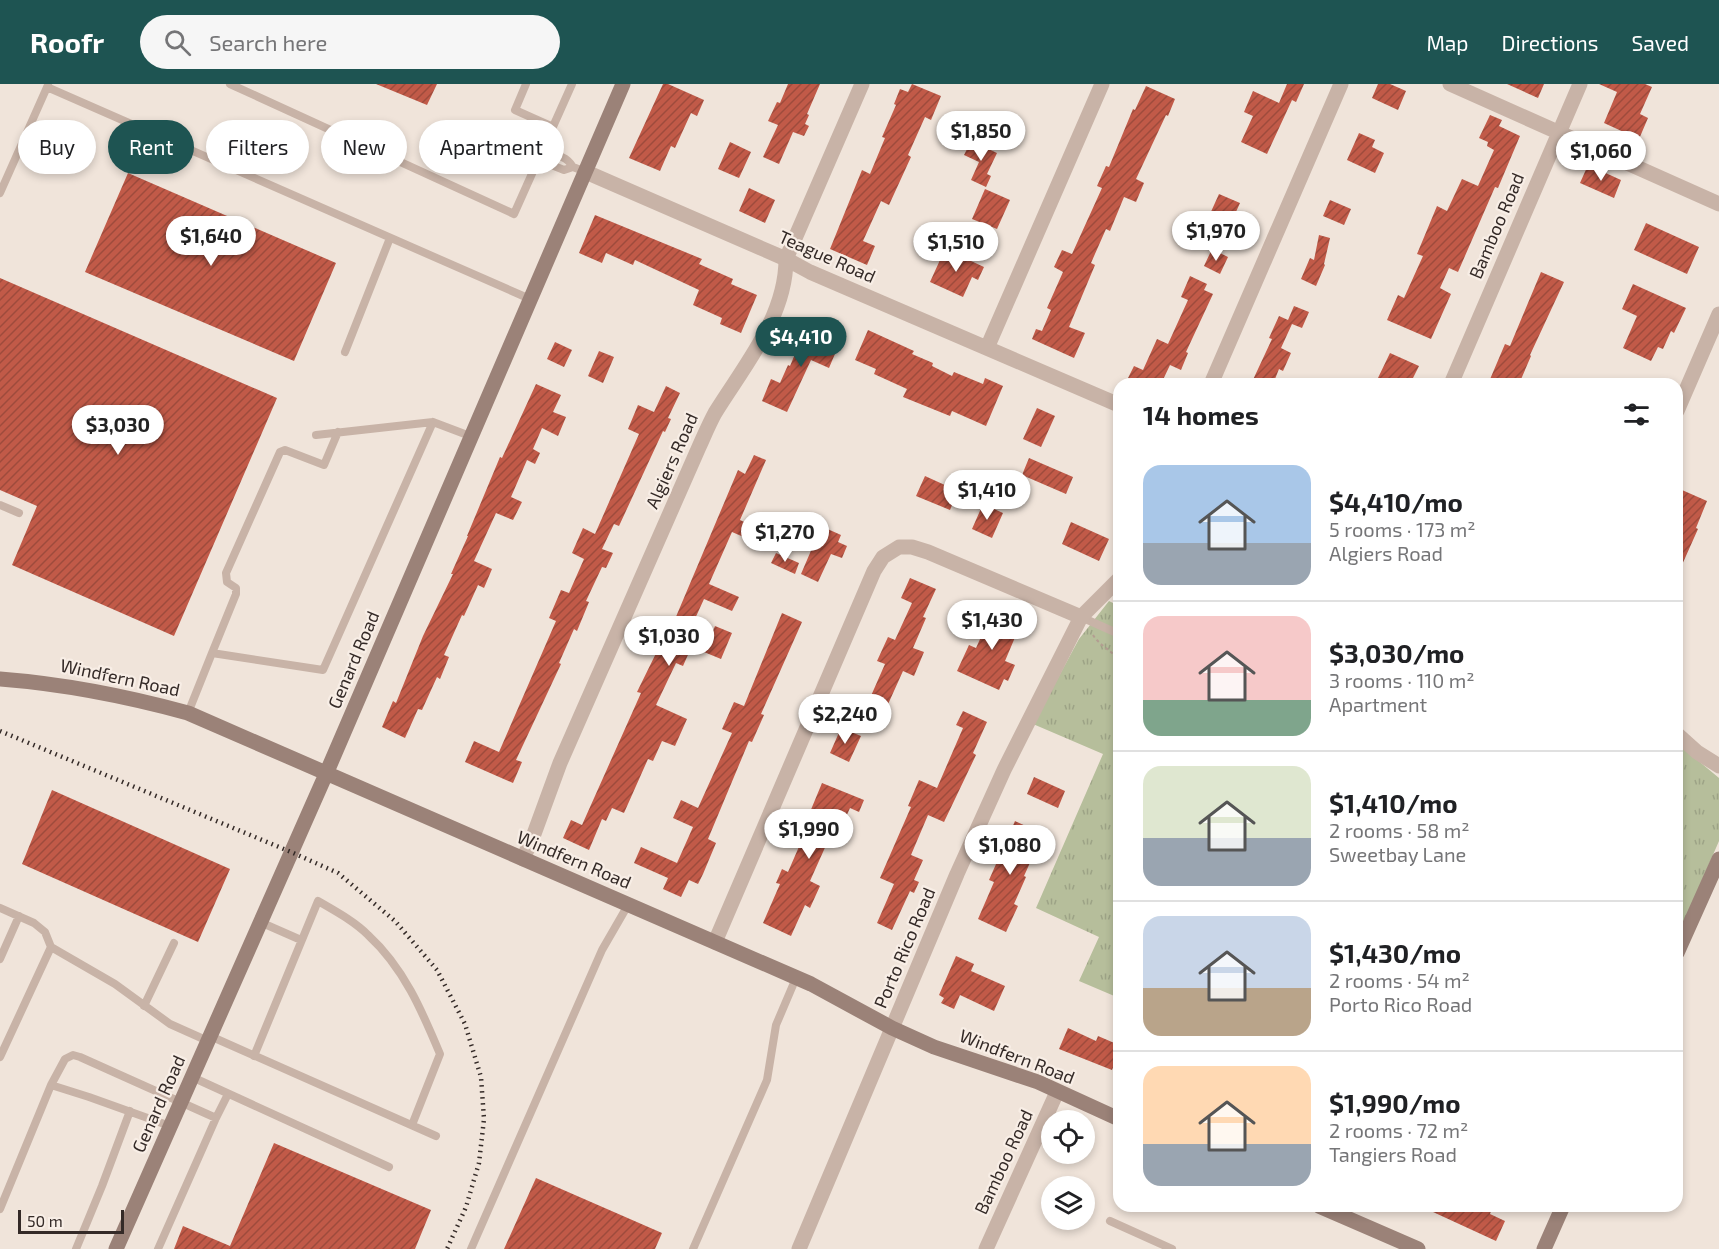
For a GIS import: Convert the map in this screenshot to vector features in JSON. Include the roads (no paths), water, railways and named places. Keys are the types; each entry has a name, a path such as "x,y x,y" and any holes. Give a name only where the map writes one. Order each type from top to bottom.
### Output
{"street":[{"name":"Genard Road","path":"116,1249 326,774 530,299 580,169 623,84"},
{"name":"Algiers Road","path":"523,859 560,763 699,447 714,415 752,358 765,333 786,277 786,259 862,84"},
{"path":"987,348 1102,84"},
{"path":"1214,378 1341,84"},
{"path":"1450,84 1719,204"},
{"name":"Bamboo Road","path":"1454,378 1580,84"},
{"name":"Teague Road","path":"580,169 786,259 810,272 1113,402"},
{"path":"1683,397 1719,314"},
{"path":"715,942 854,616 874,571 883,557 900,547 912,547 1081,617"},
{"name":"Porto Rico Road","path":"799,1249 957,874 1004,770 1081,617 1113,585"},
{"name":"Windfern Road","path":"0,679 49,683 142,700 188,713 796,978 934,1047 1027,1078 1113,1116"},
{"path":"1683,739 1697,752 1719,766"},
{"path":"1683,940 1719,860"},
{"name":"Bamboo Road","path":"986,1249 1057,1092"},
{"path":"1333,1212 1418,1249"},
{"path":"1544,1249 1560,1212"}],"lane":[{"path":"230,84 419,171"},
{"path":"526,84 514,110 537,120"},
{"path":"556,120 572,84"},
{"path":"0,193 48,86 530,299"},
{"path":"564,170 580,169"},
{"path":"427,174 514,214 534,174"},
{"path":"345,352 390,238"},
{"path":"316,435 433,422 470,436"},
{"path":"212,653 323,670 433,422"},
{"path":"188,713 236,594 236,588 227,582 226,573 279,452 285,450 324,465 338,432"},
{"path":"0,505 19,513"},
{"path":"1081,617 1113,631"},
{"path":"254,1056 318,901 368,934 397,966 419,1006 440,1054 412,1125"},
{"path":"471,1249 602,950 628,905"},
{"path":"0,908 34,922 45,932 51,947 114,984 170,1024 254,1056 436,1136"},
{"path":"0,959 19,916"},
{"path":"260,922 302,940"},
{"path":"144,1006 174,943"},
{"path":"0,1057 51,947"},
{"path":"693,1249 767,1080 776,1025 796,978"},
{"path":"0,1209 51,1085 65,1059 73,1055 216,1118"},
{"path":"192,1077 389,1167"},
{"path":"51,1085 170,1126"},
{"path":"158,1249 228,1094"},
{"path":"75,1249 130,1111"},
{"path":"1110,1221 1172,1249"}],"railway":[{"path":"0,731 338,873 395,921 437,970 465,1024 481,1077 484,1119 479,1163 466,1207 447,1249"}]}
